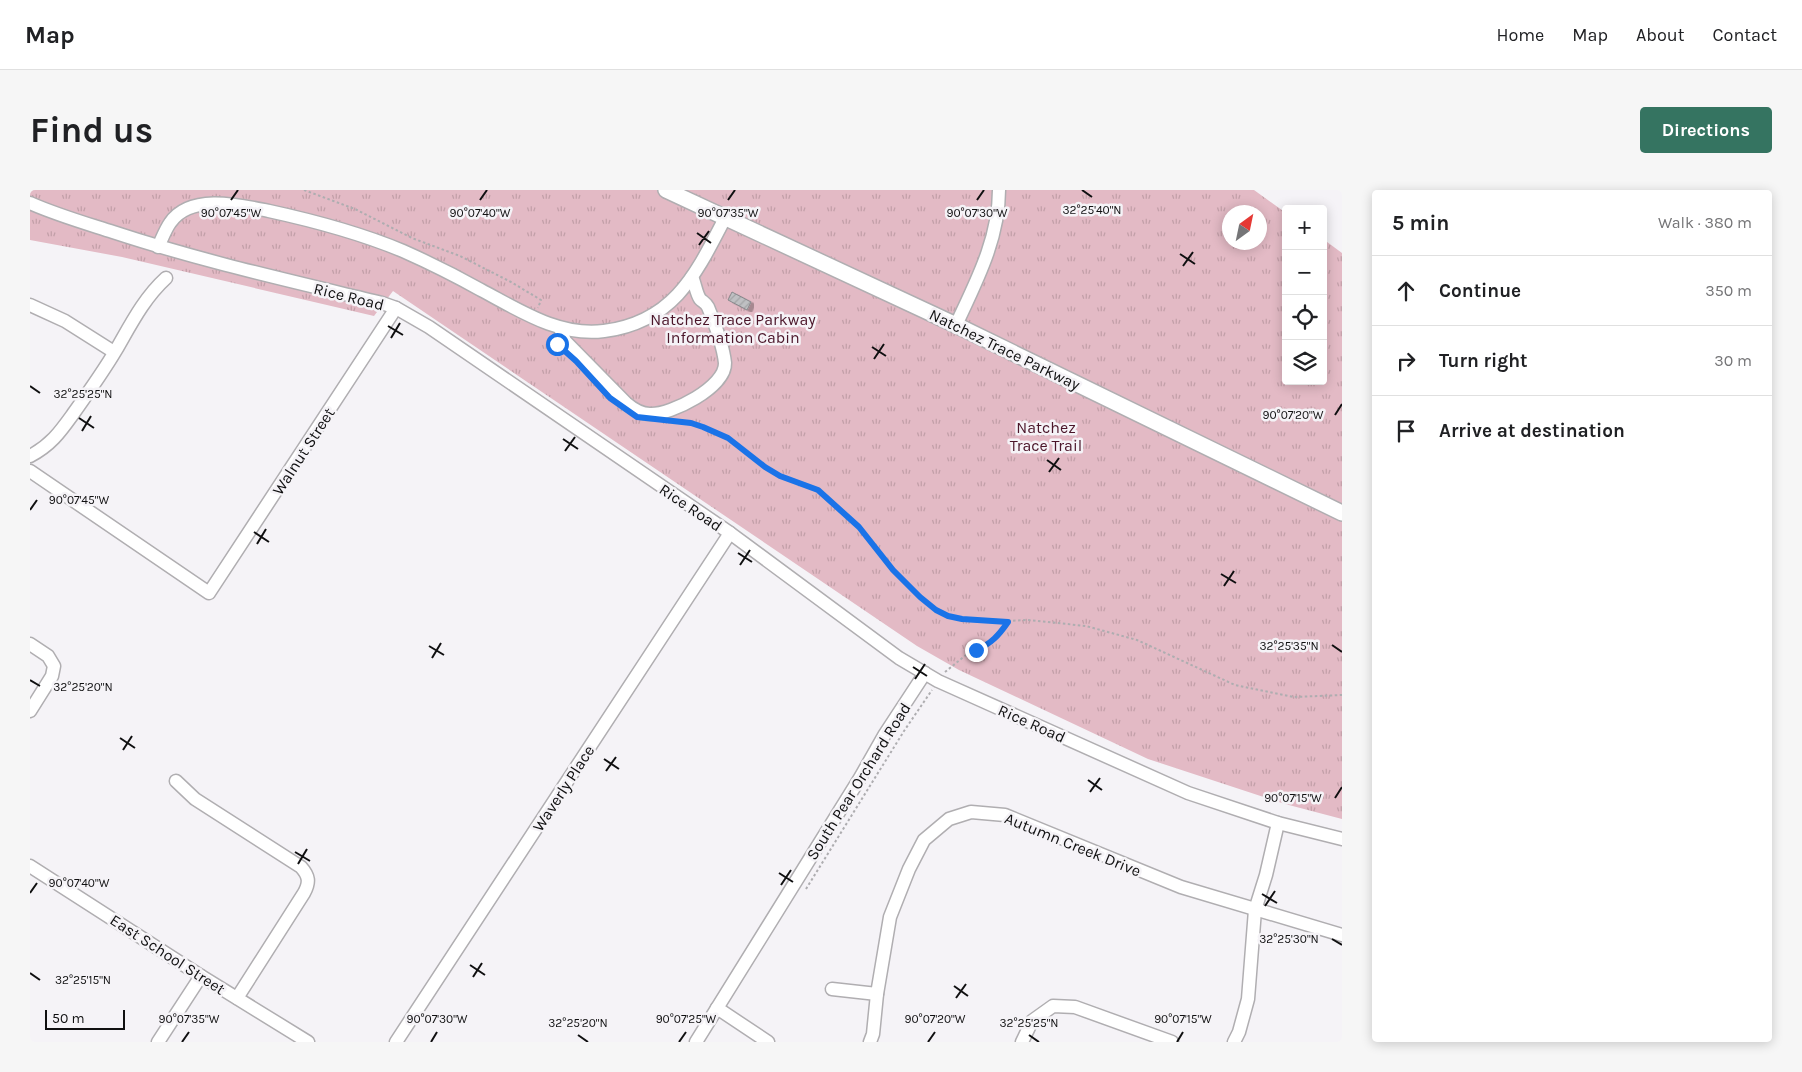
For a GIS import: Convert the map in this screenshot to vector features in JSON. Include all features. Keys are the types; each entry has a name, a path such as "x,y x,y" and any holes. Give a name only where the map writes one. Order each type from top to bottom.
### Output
{"main road":[{"name":"Natchez Trace Parkway","path":"666,190 956,325 1342,513"}],"street":[{"path":"956,325 990,248 998,213 999,190"},
{"name":"Rice Road","path":"30,203 50,212 158,247 252,273 366,299 396,308 429,327 730,533 899,658 938,681 1188,793 1278,823 1342,839"},
{"path":"158,247 170,222 187,209 196,206 221,204 255,208 305,219 377,241 435,266 535,318 560,328 584,332 605,331 640,321 670,302 692,277 725,218"},
{"path":"560,328 565,341 626,403 642,413 656,414 669,411 703,393 717,380 724,370 725,362 722,347 705,313 707,304 700,299 692,277"},
{"path":"30,456 44,449 57,436 84,400 140,308 155,288 166,278"},
{"path":"30,305 65,321 114,352"},
{"name":"Walnut Street","path":"30,471 209,593 396,308"},
{"name":"Waverly Place","path":"396,1042 730,533"},
{"path":"30,644 48,656 54,666 52,676 30,711"},
{"name":"South Pear Orchard Road","path":"700,1041 717,1008 855,786 884,734 925,673"},
{"path":"176,781 195,799 301,867 307,874 308,886 237,998"},
{"name":"Autumn Creek Drive","path":"870,1042 873,1034 877,994 890,917 909,868 924,840 949,819 971,812 1005,815 1181,887 1342,935"},
{"path":"1234,1042 1239,1032 1248,999 1255,910 1266,875 1278,823"},
{"name":"East School Street","path":"30,866 308,1042"},
{"path":"158,1042 201,976"},
{"path":"832,989 877,994"},
{"path":"1022,1042 1032,1021 1053,1006 1075,1007 1172,1042"},
{"path":"717,1008 768,1042"}],"path":[{"path":"304,190 355,209 412,238 484,267 541,300 536,314"},
{"path":"674,422 691,423 720,434 780,476 818,490 859,527 893,570 920,597 936,610 948,616 962,619 1008,622 1028,620 1086,626 1137,640 1235,686 1294,696 1342,695"},
{"path":"944,672 966,655 986,646 998,637 1008,622"}],"green space":[{"name":"Natchez Trace Trail","path":"30,190 1254,190 1282,210 1282,385 1327,385 1327,242 1342,253 1342,819 1285,804 1148,759 959,670 917,646 393,291 374,316 122,257 30,240"}],"building":[{"name":"Natchez Trace Parkway Information Cabin","path":"732,292 751,302 747,310 728,300"}],"route":[{"path":"557,344 576,361 610,398 637,417 648,420 691,423 703,427 728,438 765,467 780,476 818,490 859,527 893,570 936,610 948,616 962,619 982,622 1008,622 998,637 986,646 976,650"}]}
